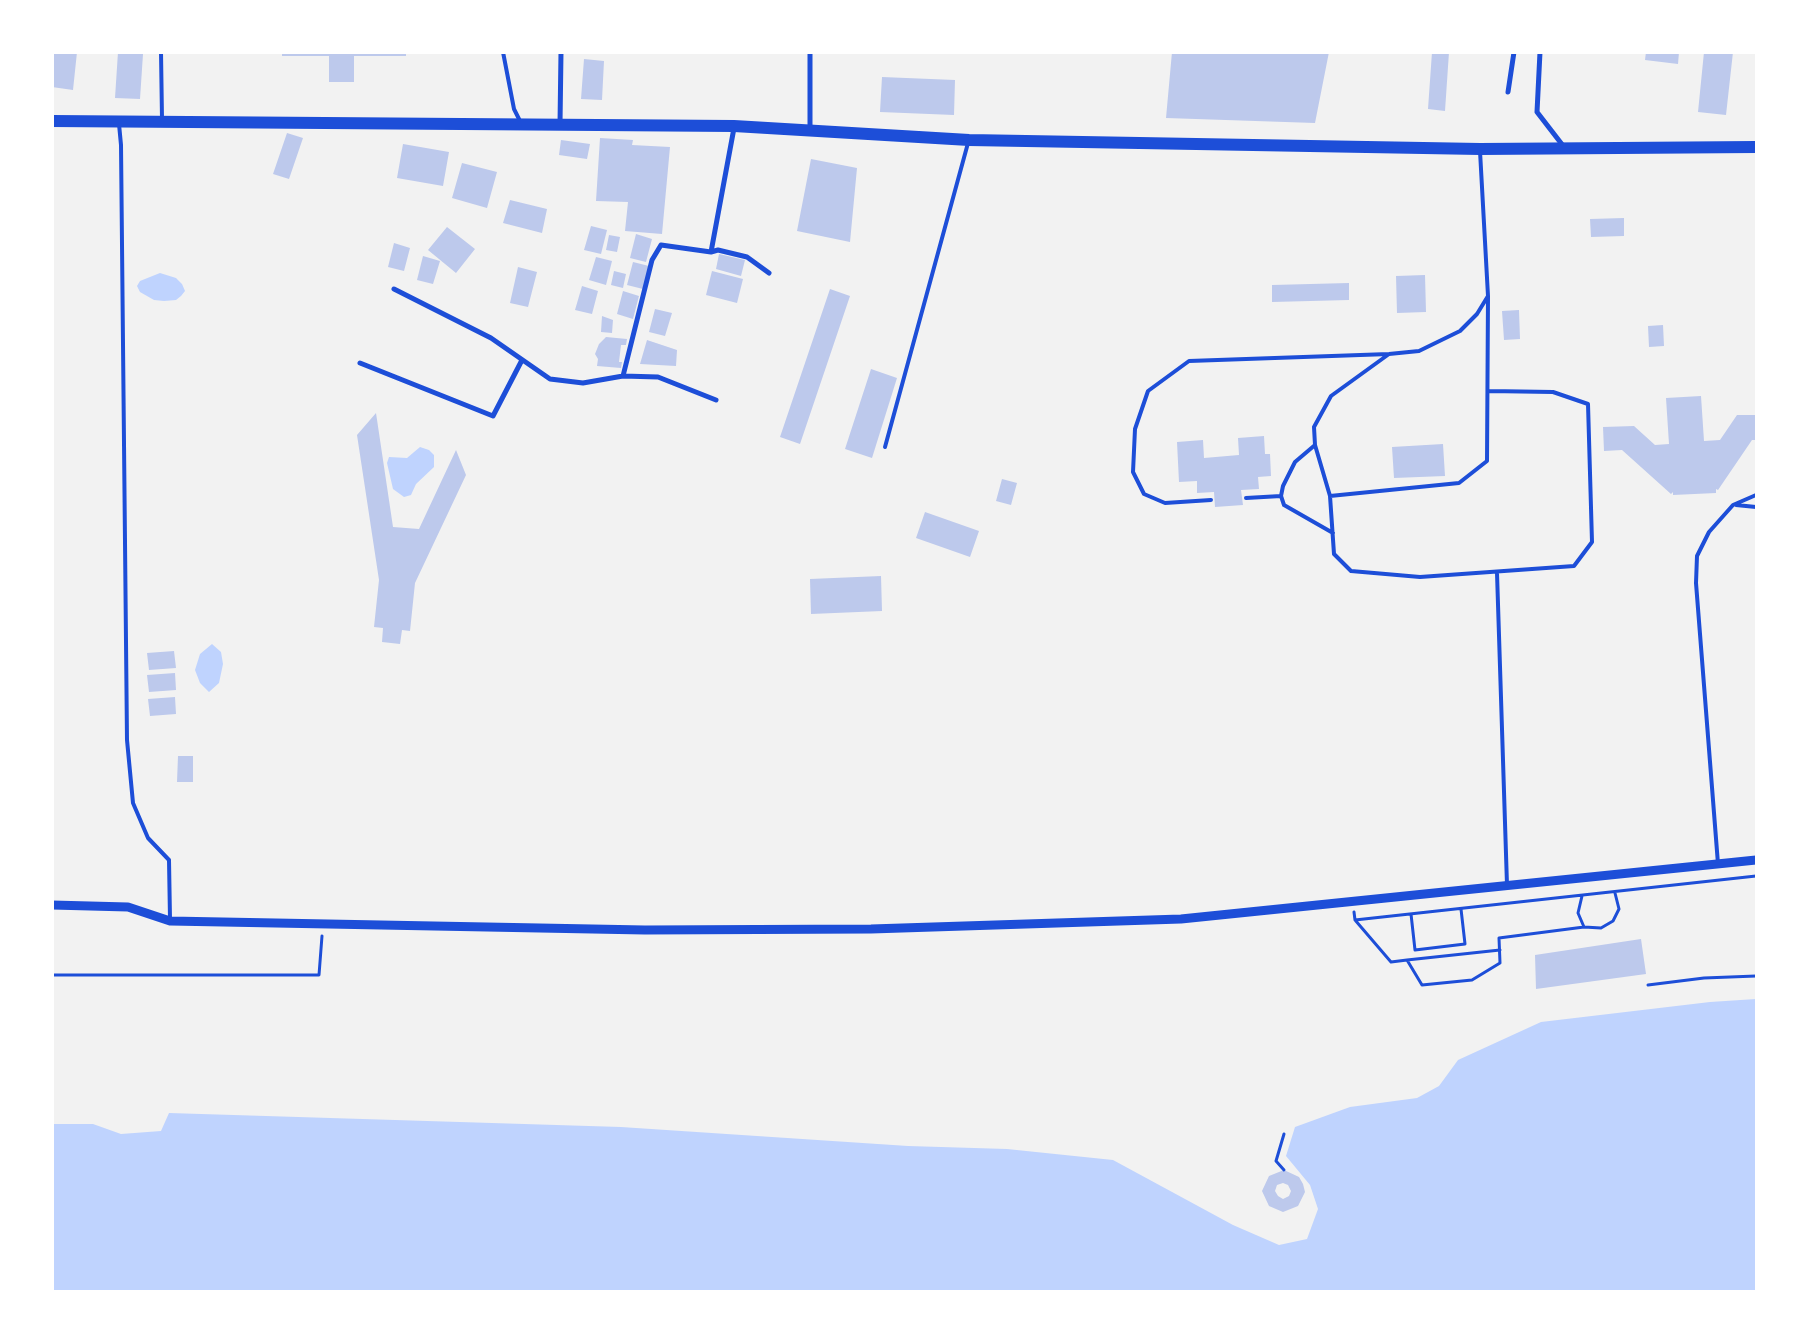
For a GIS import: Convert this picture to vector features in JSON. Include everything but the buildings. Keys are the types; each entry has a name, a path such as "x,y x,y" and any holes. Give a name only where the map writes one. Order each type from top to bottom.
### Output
{"main road":[{"path":"52,121 734,126 969,140 1480,149 1756,147"}],"street":[{"path":"560,124 561,52"},
{"path":"810,52 810,130"},
{"path":"1508,92 1514,52"},
{"path":"1540,52 1536,112 1565,149"},
{"path":"711,252 734,126"},
{"path":"623,376 652,260 661,245 711,252 718,250 747,256 769,273"},
{"path":"394,289 491,338 550,378 583,383 623,376 658,378 716,400"},
{"path":"360,363 493,416 522,360"},
{"path":"52,905 128,907 170,921 645,930 871,929 1181,919 1756,860"}],"lane":[{"path":"161,52 162,122"},
{"path":"504,52 514,109 522,124"},
{"path":"118,122 121,146 127,740 133,803 148,838 169,860 170,921"},
{"path":"885,447 969,140"},
{"path":"1330,496 1459,483 1487,461 1489,391 1488,296 1480,149"},
{"path":"1211,500 1165,503 1144,494 1133,472 1135,429 1148,391 1188,361 1389,354 1419,351 1460,331 1477,314 1488,296"},
{"path":"1389,354 1331,396 1314,427 1315,445 1330,496 1334,554 1351,571 1420,578 1574,566 1592,542 1588,404 1553,392 1489,391"},
{"path":"1315,445 1295,462 1282,486 1281,496 1284,505 1333,533"},
{"path":"1718,864 1696,583 1696,556 1709,532 1733,505 1756,495"},
{"path":"1246,498 1281,496"},
{"path":"1733,505 1756,507"},
{"path":"1497,573 1507,885"}],"path":[{"path":"1355,920 1615,893 1756,876"},
{"path":"1407,960 1422,985 1472,980 1500,964 1499,938 1584,927 1601,928 1613,921 1619,909 1615,893"},
{"path":"1582,896 1578,913 1584,927"},
{"path":"1352,901 1355,920 1391,962 1500,950"},
{"path":"1411,914 1415,950 1465,944 1461,909"},
{"path":"52,975 319,975 323,923"},
{"path":"1648,985 1704,978 1756,976"},
{"path":"1284,1134 1276,1161 1284,1170"}],"water":[{"path":"160,273 176,278 182,284 185,291 176,300 154,300 140,292 137,286 140,281"},
{"path":"420,447 429,450 434,455 434,467 416,484 411,495 404,497 393,489 387,463 389,457 407,458"},
{"path":"212,644 221,652 223,664 219,683 209,692 200,683 195,670 200,654"},
{"path":"1756,999 1756,1291 53,1291 53,1124 93,1124 121,1134 161,1131 169,1113 621,1127 908,1146 1007,1149 1113,1160 1233,1225 1279,1245 1307,1239 1318,1209 1310,1185 1286,1156 1295,1127 1350,1107 1417,1098 1439,1086 1458,1060 1541,1022 1710,1002"}]}
